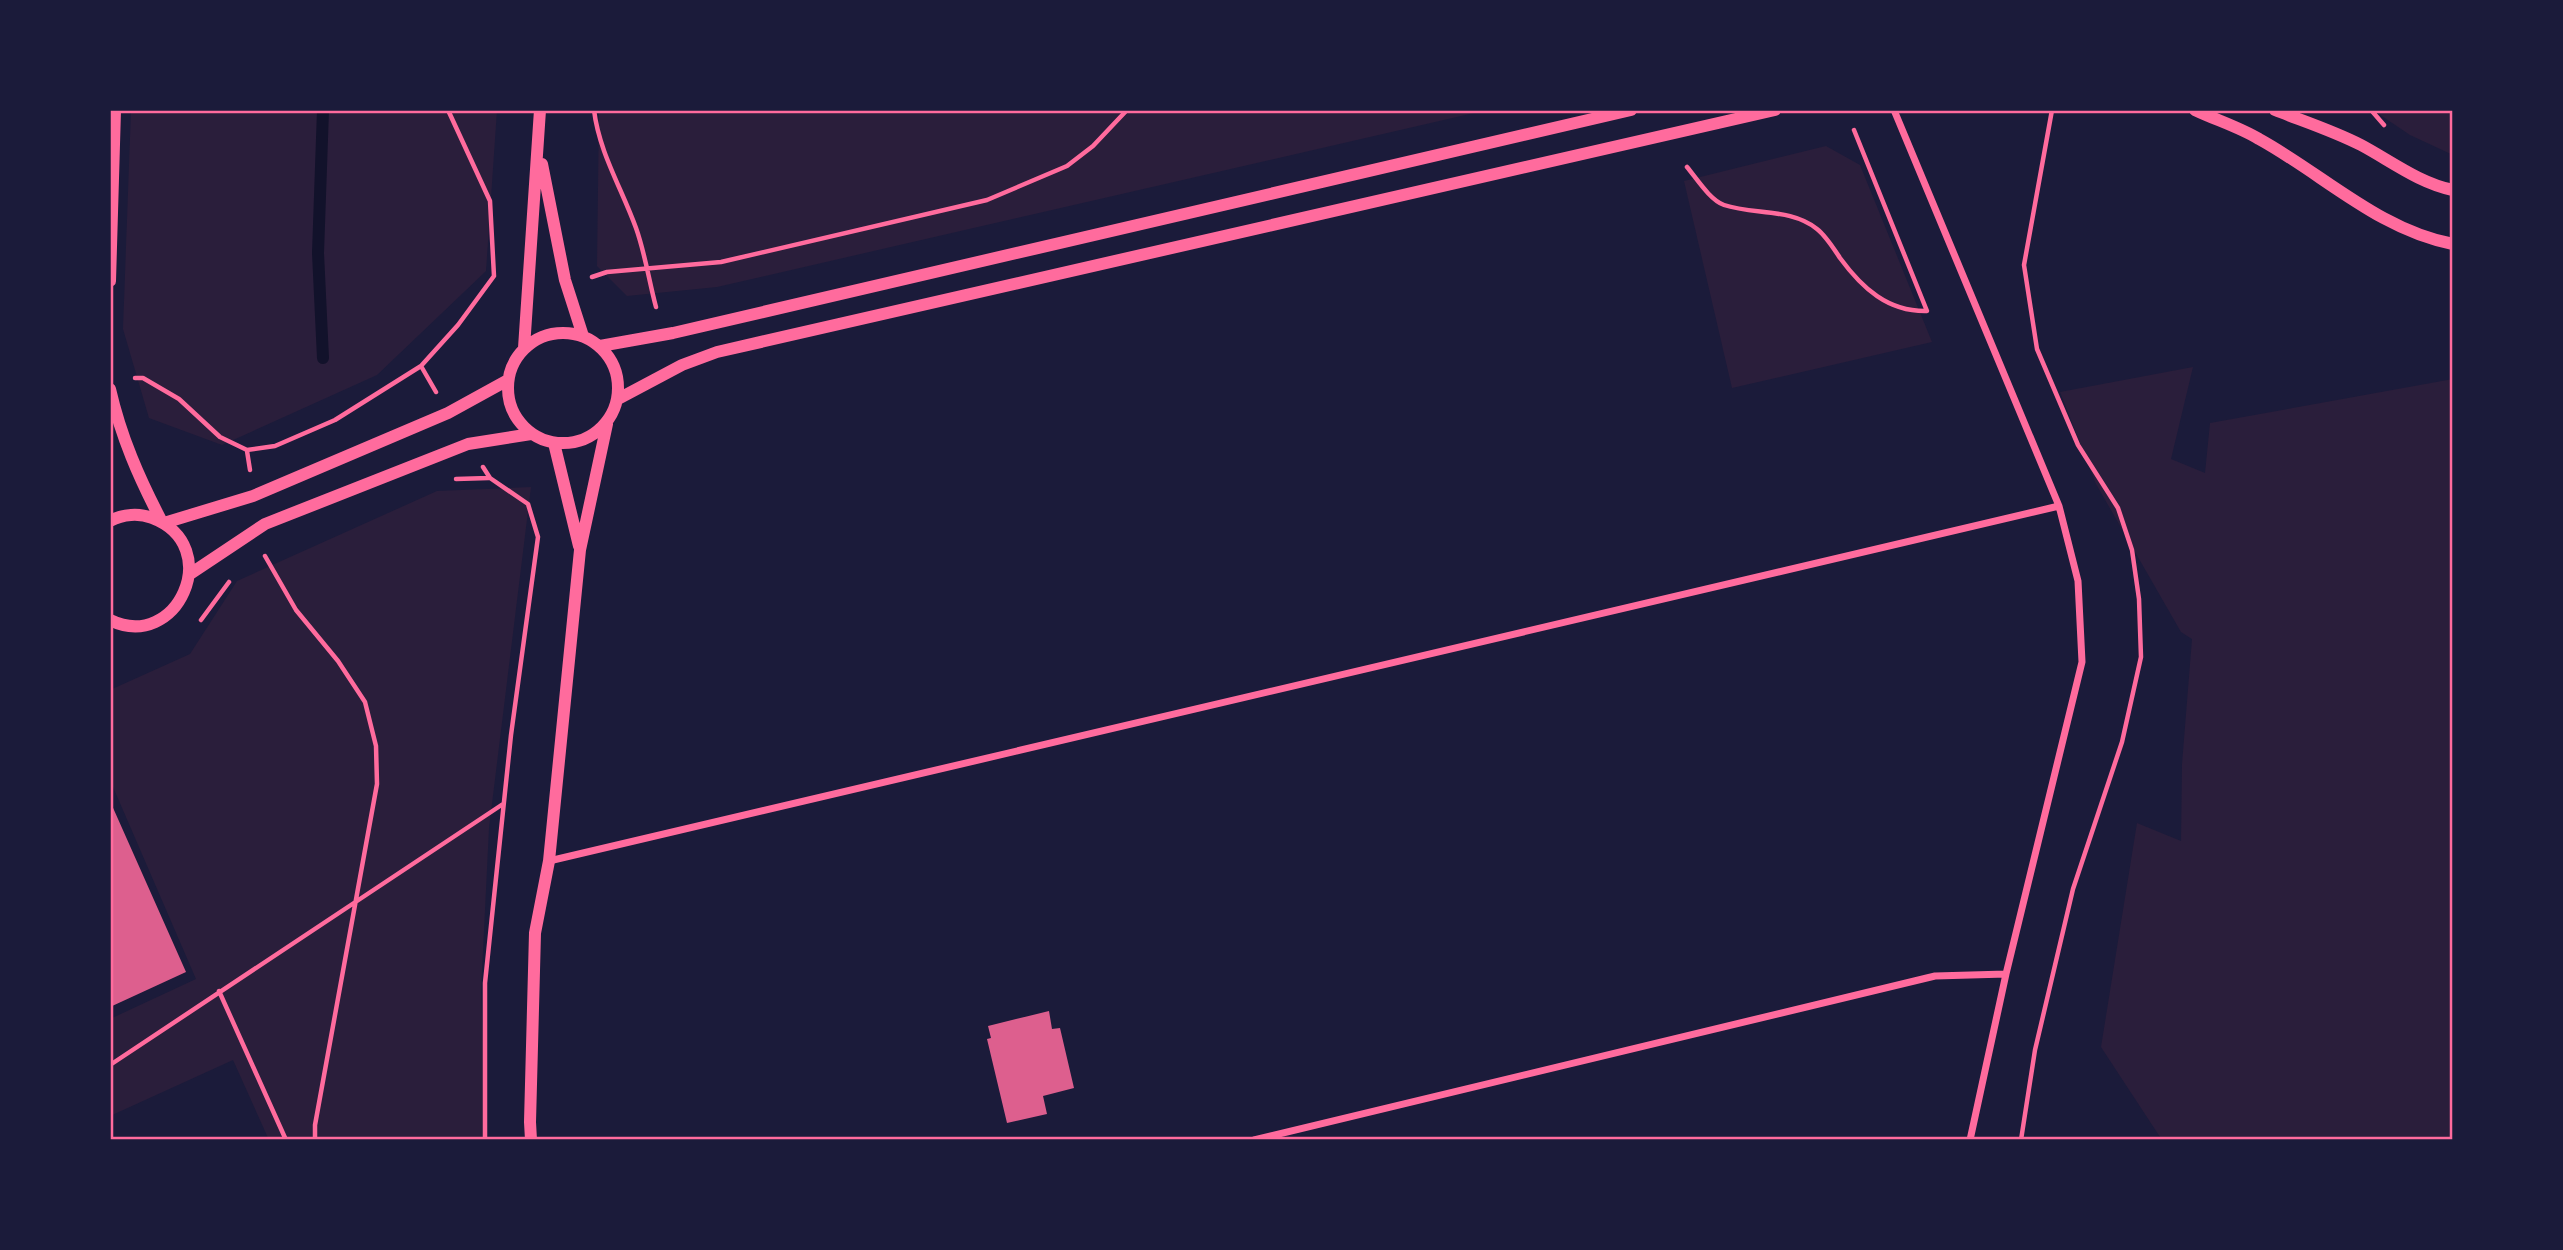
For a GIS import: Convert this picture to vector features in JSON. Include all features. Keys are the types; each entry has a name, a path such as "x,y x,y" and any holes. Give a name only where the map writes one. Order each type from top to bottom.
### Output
{"street":[{"path":"110,281 115,110"},
{"path":"540,110 524,348 514,363 508,380 508,396 520,424 531,434 554,443 573,443 592,437 607,424"},
{"path":"600,346 673,333 1631,110"},
{"path":"618,399 682,365 717,352 1775,110"},
{"path":"1894,110 2059,506 2078,581 2082,662 2006,974 1970,1140"},
{"path":"2195,110 2258,138 2373,212 2435,241 2453,244"},
{"path":"2275,110 2358,143 2401,169 2453,190"},
{"path":"539,150 565,280 583,336"},
{"path":"524,348 552,334 583,336 600,346 610,357 616,370 618,399 607,424 580,550 549,861 535,933 531,1140"},
{"path":"110,521 132,514 163,522 253,496 448,413 508,380"},
{"path":"110,389 135,470 163,522 184,544 189,558 190,574 186,590 178,604 166,616 134,626 110,620"},
{"path":"190,574 265,524 468,444 531,434"},
{"path":"554,443 580,550"},
{"path":"549,861 2059,506"},
{"path":"1254,1140 1935,976 2006,974"}],"path":[{"path":"143,378 179,399 220,437 247,450 275,446 335,420 421,366 458,325 494,276 490,201 448,110"},
{"path":"594,110 602,150 616,177 637,231 656,307"},
{"path":"585,279 607,272 721,262 987,200 1067,166 1093,146 1124,111"},
{"path":"1687,167 1722,205 1798,218 1818,229 1857,282 1881,301 1911,312 1927,311 1854,130"},
{"path":"485,1140 485,983 503,803 538,537 527,504 490,478"},
{"path":"263,552 296,610 338,661 365,702 376,746 377,784 314,1125 314,1140"},
{"path":"110,1065 503,803"},
{"path":"219,991 286,1140"}],"shaded area":[{"path":"131,110 497,110 486,271 377,375 222,445 149,418 123,329"},
{"path":"599,110 1487,110 717,287 627,296 597,266"},
{"path":"2373,110 2453,110 2453,155 2410,135"},
{"path":"1826,146 1860,165 1932,342 1732,388 1684,181"},
{"path":"2193,367 2171,459 2205,473 2210,423 2453,379 2453,1140 2162,1140 2101,1047 2137,823 2181,841 2182,764 2192,639 2181,632 2096,484 2060,392"},
{"path":"531,487 489,828 481,992 487,1140 269,1140 233,1060 110,1116 110,1019 196,979 110,780 110,690 190,654 237,581 437,491"}],"building":[{"path":"110,801 186,972 110,1007"},
{"path":"1049,1011 1052,1029 1060,1028 1074,1088 1043,1096 1047,1114 1007,1123 987,1039 991,1038 988,1026"}],"waterway":[{"path":"323,110 318,253 323,358"}]}
